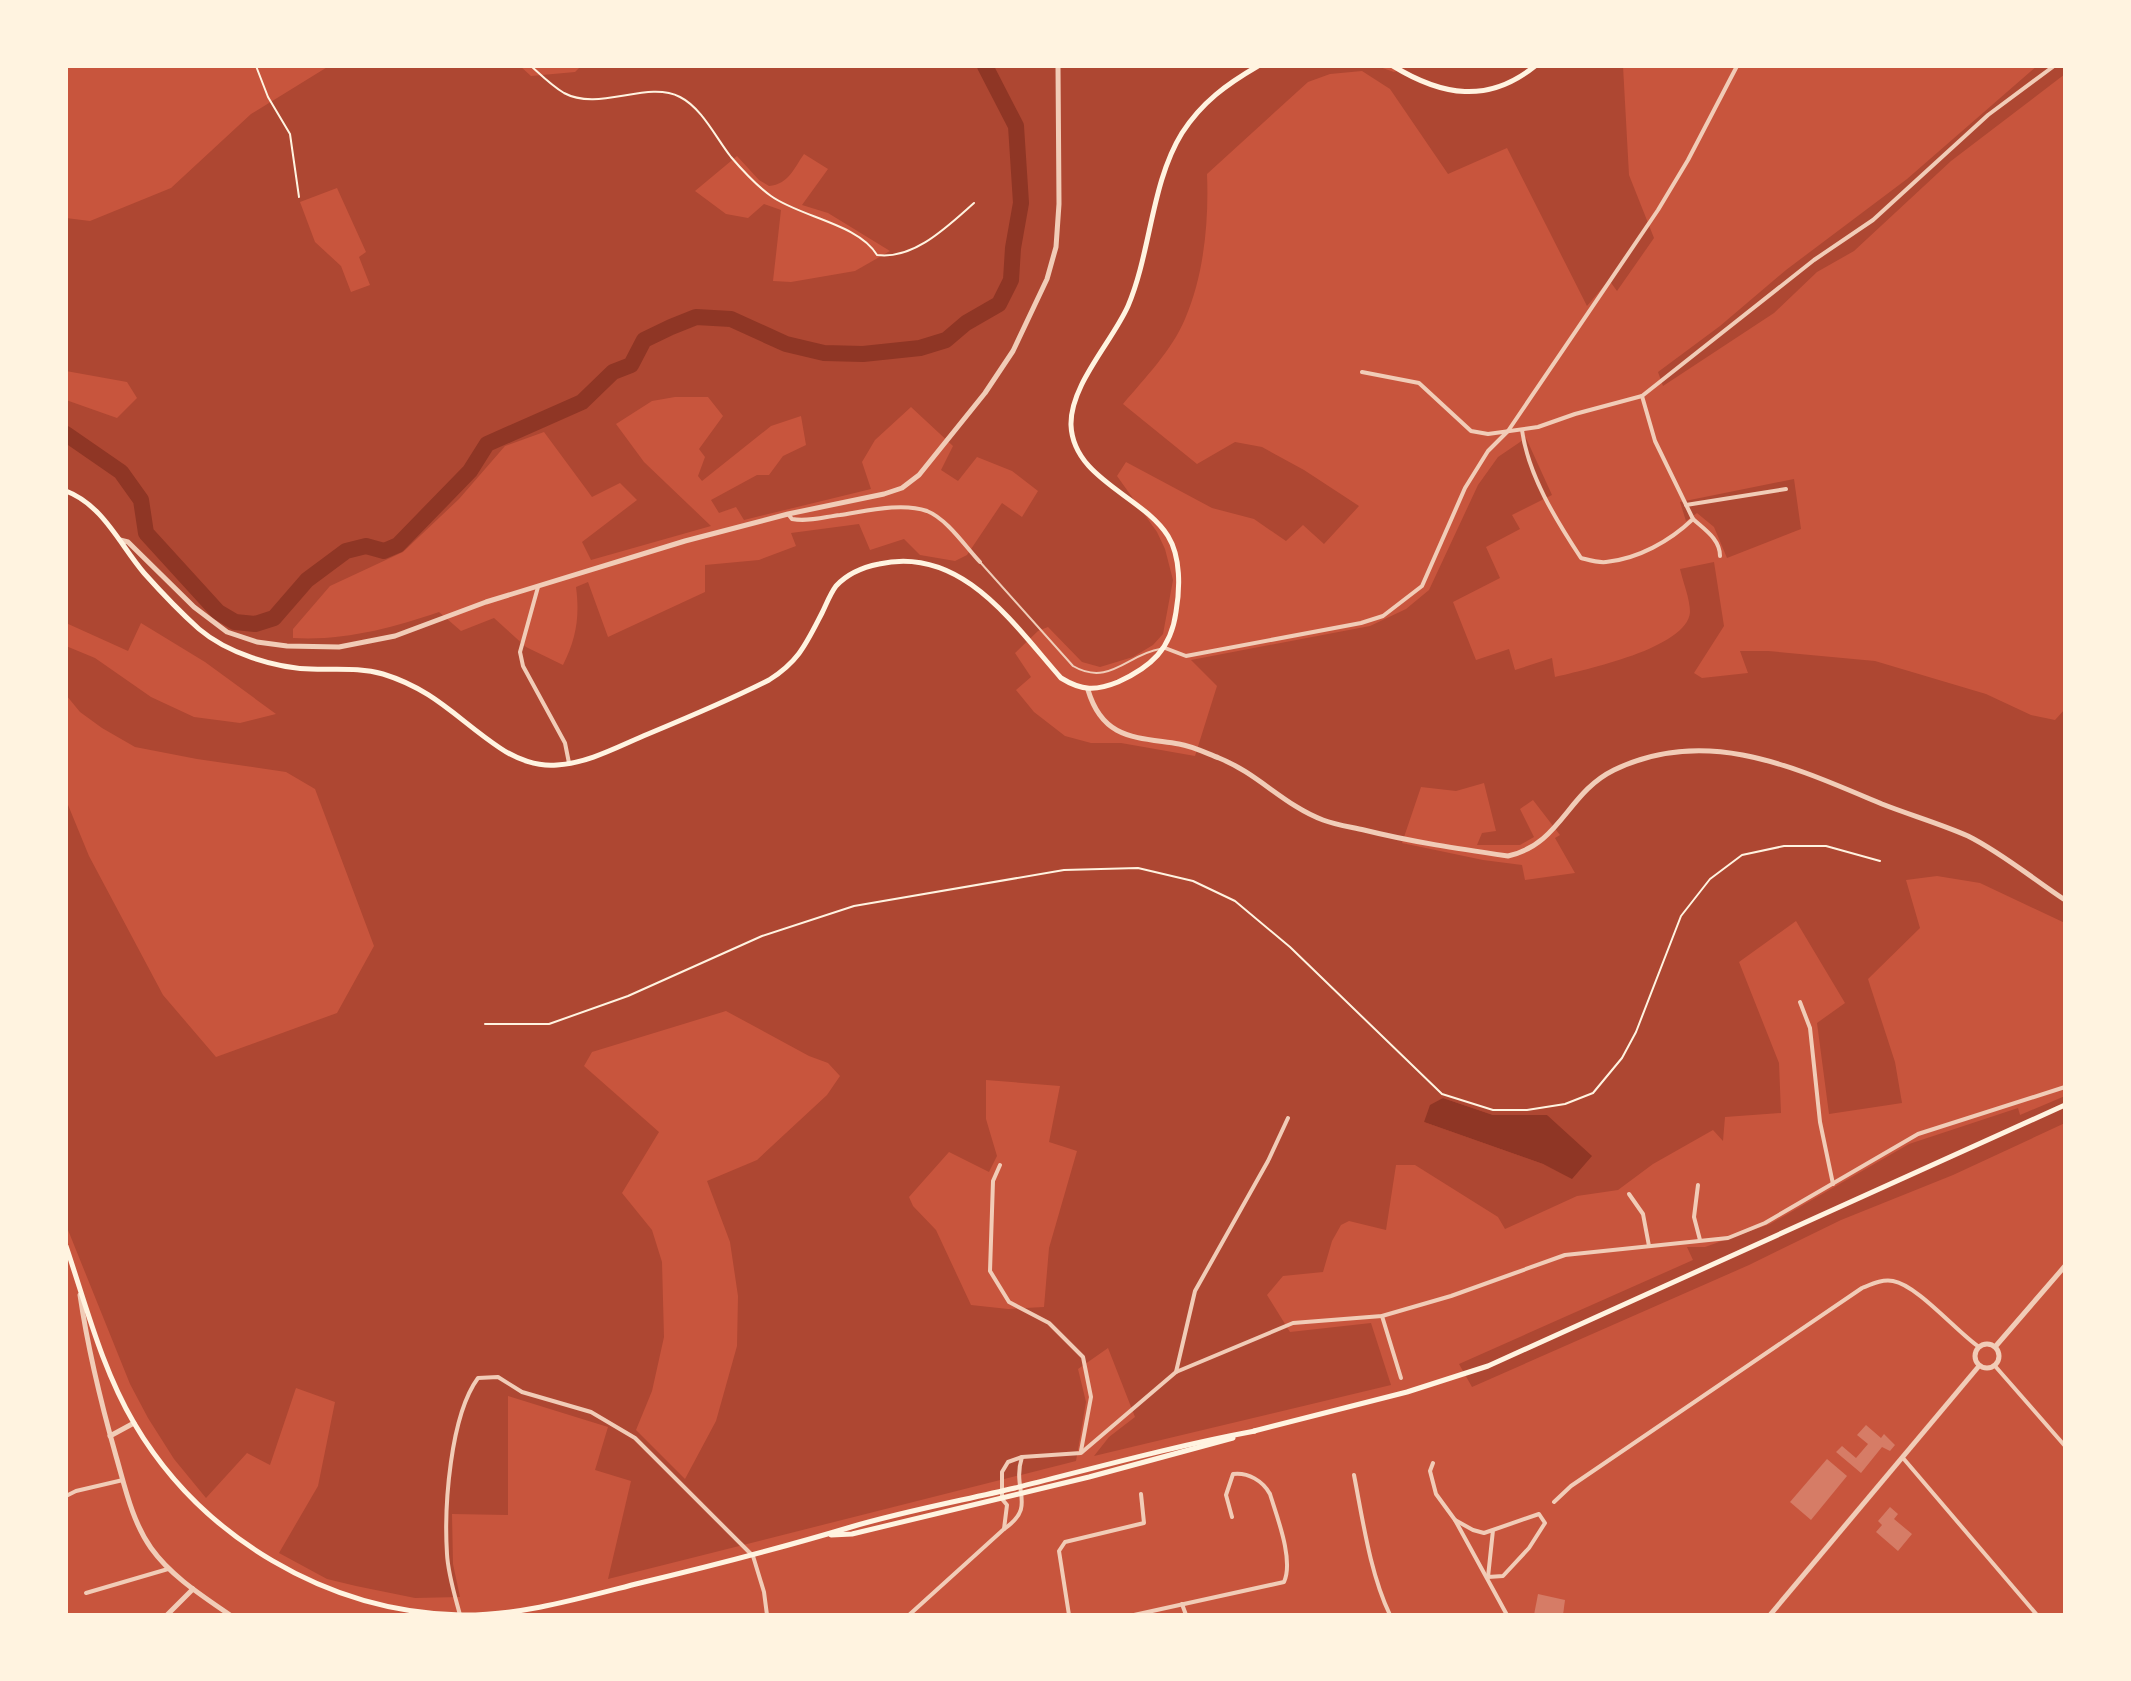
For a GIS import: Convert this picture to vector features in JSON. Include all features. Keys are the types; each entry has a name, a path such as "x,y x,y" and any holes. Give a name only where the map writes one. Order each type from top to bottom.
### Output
{"main road":[{"path":"66,491 109,523 144,572 201,631 230,647 279,665 309,669 350,668 382,674 414,686 446,705 500,748 537,764 569,764 592,758 769,680 802,653 837,586 866,566 893,561 919,562 965,578 986,595 1061,678 1076,687 1088,690 1117,682 1148,666 1165,648 1174,629 1178,603 1175,552 1168,536 1152,516 1117,491 1085,460 1075,443 1071,425 1074,406 1081,386 1122,319 1139,279 1159,192 1180,137 1196,113 1216,92 1258,66"},
{"path":"1393,66 1416,80 1459,92 1499,88 1535,66"},
{"path":"66,1246 109,1369 134,1423 161,1462 193,1499 241,1540 288,1570 336,1592 409,1609 460,1615 516,1611 567,1602 753,1556 917,1510 1002,1491 1020,1490 1205,1447 1407,1392 1488,1366 2063,1107"},
{"path":"826,1536 852,1534 1002,1499 1020,1490"}],"street":[{"path":"119,540 128,542 194,607 227,632 257,642 339,647 395,636 486,602 685,541 902,488 919,475 985,393 1013,351 1034,311 1056,247 1059,204 1058,66"},
{"path":"1165,648 1186,656 1361,623 1383,616 1422,586 1465,488 1488,451 1508,431 1652,220 1688,160 1737,66"},
{"path":"1362,372 1419,383 1471,431 1488,434 1522,430 1642,396 1814,260 1873,220 1988,115 2054,66"},
{"path":"1642,396 1655,441 1686,505 1693,519 1720,547 1720,556"},
{"path":"1522,430 1525,455 1581,558 1604,563 1646,552 1693,519"},
{"path":"1686,505 1786,489"},
{"path":"788,514 792,519 805,521 912,508 939,519 980,562"},
{"path":"538,587 520,652 523,666 565,743 569,764"},
{"path":"1088,690 1093,707 1123,735 1145,741 1181,744 1223,759 1322,820 1388,836 1508,856 1528,852 1552,831 1594,781 1651,756 1712,751 1776,761 1968,837 2065,900"},
{"path":"1800,1002 1810,1028 1820,1122 1833,1184"},
{"path":"1004,1529 1007,1505 1002,1499 1002,1472 1008,1462 1022,1457 1081,1453 1176,1372 1293,1323 1382,1316 1451,1296 1565,1255 1728,1238 1765,1223 1918,1134 2065,1087"},
{"path":"1176,1372 1195,1291 1268,1161 1288,1118"},
{"path":"1000,1165 993,1181 990,1271 1009,1302 1049,1323 1083,1357 1091,1397 1081,1453"},
{"path":"1698,1185 1694,1217 1700,1240"},
{"path":"1629,1194 1643,1214 1649,1246"},
{"path":"1995,1347 2065,1266"},
{"path":"1554,1502 1571,1486 1862,1288 1876,1282 1892,1281 1907,1286 1979,1347"},
{"path":"79,1286 86,1340 136,1522 150,1547 168,1569 230,1615"},
{"path":"1382,1316 1401,1378"},
{"path":"1979,1347 1989,1344 1995,1347 1999,1357 1995,1366"},
{"path":"1979,1347 1975,1359 1979,1366 1995,1366"},
{"path":"1770,1615 1979,1366"},
{"path":"1995,1366 2065,1446"},
{"path":"460,1615 447,1555 450,1463 469,1390 478,1378 498,1377 522,1392 591,1412 635,1438 753,1556 767,1615"},
{"path":"110,1436 134,1423"},
{"path":"909,1615 1018,1519 1022,1508 1017,1474 1022,1457"},
{"path":"1903,1458 2037,1615"},
{"path":"1433,1463 1430,1471 1436,1494 1455,1520 1507,1615"},
{"path":"1134,1615 1284,1582 1289,1571 1286,1554 1265,1485 1240,1473 1233,1474 1226,1495 1232,1517"},
{"path":"1354,1475 1365,1530 1390,1615"},
{"path":"66,1496 123,1480"},
{"path":"1069,1615 1059,1551 1065,1542 1144,1523 1141,1494"},
{"path":"1455,1520 1484,1533 1539,1514 1545,1523 1529,1548 1503,1576 1488,1577"},
{"path":"1488,1577 1493,1530"},
{"path":"86,1593 168,1569"},
{"path":"167,1615 193,1589"},
{"path":"1182,1604 1186,1615"}],"lane":[{"path":"980,562 1073,666 1083,671 1106,672 1154,649 1165,648"}],"path":[{"path":"256,66 268,97 290,134 299,197"},
{"path":"531,66 565,93 584,99 666,92 681,97 703,119 732,158 769,195 801,214 851,233 872,247 877,255 890,257 925,243 974,203"},
{"path":"485,1024 549,1024 628,996 762,936 854,906 1064,870 1138,868 1193,881 1235,901 1290,947 1442,1094 1493,1110 1527,1110 1565,1104 1593,1093 1622,1058 1641,1020 1681,916 1710,879 1742,855 1784,846 1826,846 1880,861"}],"shaded area":[{"path":"329,66 520,66 531,76 575,72 581,66 1377,66 1394,72 1410,66 1623,66 1629,175 1654,238 1617,291 1609,280 1587,306 1507,148 1448,174 1390,89 1362,71 1330,74 1308,82 1207,174 1204,248 1197,284 1185,319 1173,342 1123,404 1197,464 1235,442 1262,447 1359,506 1324,544 1303,525 1286,541 1254,519 1212,508 1126,462 1117,476 1157,532 1173,580 1163,634 1153,645 1133,657 1100,667 1082,662 1048,627 1038,631 1015,653 1031,677 1016,690 1034,712 1065,736 1091,743 1121,743 1195,756 1217,686 1191,660 1370,626 1406,609 1429,590 1478,485 1498,457 1526,438 1552,495 1512,515 1520,529 1486,547 1500,578 1453,602 1476,660 1509,649 1515,670 1552,658 1555,677 1654,647 1685,625 1690,612 1680,569 1714,562 1724,626 1694,673 1702,678 1748,673 1740,651 1768,651 1875,661 1986,694 2031,715 2055,720 2065,709 2065,923 1980,883 1937,876 1906,880 1920,928 1868,979 1895,1062 1902,1103 1829,1114 1817,1023 1845,1003 1796,921 1739,962 1779,1063 1781,1113 1725,1117 1723,1141 1713,1130 1653,1164 1618,1190 1577,1196 1505,1229 1498,1217 1415,1165 1396,1165 1386,1230 1349,1221 1341,1225 1332,1241 1323,1272 1283,1276 1267,1295 1290,1332 1371,1323 1391,1385 1094,1456 1109,1437 1135,1417 1108,1348 1078,1369 1086,1402 1076,1461 608,1579 631,1481 595,1470 608,1427 508,1396 508,1515 452,1514 453,1564 460,1597 415,1598 327,1579 279,1553 318,1486 335,1402 296,1388 270,1465 247,1453 206,1498 174,1459 130,1384 66,1225 66,800 89,856 163,995 216,1057 337,1013 374,946 315,789 286,772 135,747 80,712 66,695 66,646 95,658 151,697 194,717 240,723 276,714 205,662 141,623 128,651 66,623 66,400 117,418 137,398 127,382 66,371 66,218 90,221 171,188 251,114","holes":["804,154 828,169 802,205 828,213 890,251 855,271 791,282 773,281 781,210 764,204 748,218 726,214 695,191 737,156 759,180 769,186 782,182","337,188 366,252 359,257 370,285 351,292 341,266 315,242 300,202","708,397 723,416 699,449 705,457 698,476 702,481 771,426 801,416 806,445 783,456 769,475 757,475 711,500 719,513 736,507 744,520 871,489 862,462 875,440 911,407 953,446 941,470 958,481 977,457 1012,471 1038,491 1022,517 1002,503 967,555 955,561 920,555 904,539 870,550 859,524 791,533 796,546 759,560 705,565 705,592 608,637 588,582 576,587 576,628 563,665 526,647 494,618 461,631 439,612 368,632 293,638 293,629 330,586 403,552 459,499 505,446 544,432 592,497 620,483 637,500 582,542 591,560 711,526 644,462 616,424 652,401","1484,783 1496,831 1482,833 1477,845 1520,845 1534,837 1520,809 1533,800 1560,835 1555,838 1575,873 1525,880 1522,865 1402,843 1421,787 1456,791","726,1011 828,1063 840,1076 827,1095 757,1160 707,1181 730,1242 738,1296 737,1346 716,1421 685,1479 636,1430 652,1391 664,1337 662,1262 652,1230 622,1193 659,1132 584,1066 592,1052","986,1080 1060,1086 1049,1142 1077,1151 1049,1248 1044,1307 1008,1309 971,1305 936,1230 913,1206 909,1197 949,1152 989,1172 997,1156 986,1119","1443,1098 1493,1115 1547,1115 1572,1178 1543,1164 1424,1122"]},
{"path":"2037,66 2065,66 2065,74 1951,161 1854,251 1817,272 1774,313 1663,386 1658,372 1907,179"},
{"path":"1794,479 1801,529 1727,558 1714,527 1697,513 1686,521 1680,502"},
{"path":"2065,1096 2065,1123 1953,1175 1841,1220 1749,1265 1472,1387 1459,1364 1693,1260 1687,1247 1705,1247 1770,1224 1909,1144 2018,1108 2020,1115"},
{"path":"1443,1098 1493,1115 1547,1115 1592,1156 1572,1179 1543,1164 1424,1122 1430,1105"}],"building":[{"path":"1866,1425 1881,1438 1884,1434 1895,1445 1890,1451 1882,1447 1861,1473 1836,1452 1842,1446 1856,1458 1868,1444 1857,1435"},
{"path":"1827,1459 1847,1476 1811,1520 1790,1502"},
{"path":"1890,1507 1898,1514 1894,1519 1912,1534 1898,1551 1876,1532 1882,1525 1878,1521"},
{"path":"1538,1594 1565,1600 1563,1615 1534,1615"}],"waterway":[{"path":"66,434 121,472 141,500 146,533 218,612 235,622 255,624 274,618 307,580 346,551 366,546 384,551 398,545 470,471 487,444 582,402 613,372 631,365 644,340 671,327 696,317 731,319 786,344 824,353 863,354 920,348 946,340 966,323 999,304 1011,280 1021,203 1016,126 985,66"}]}
